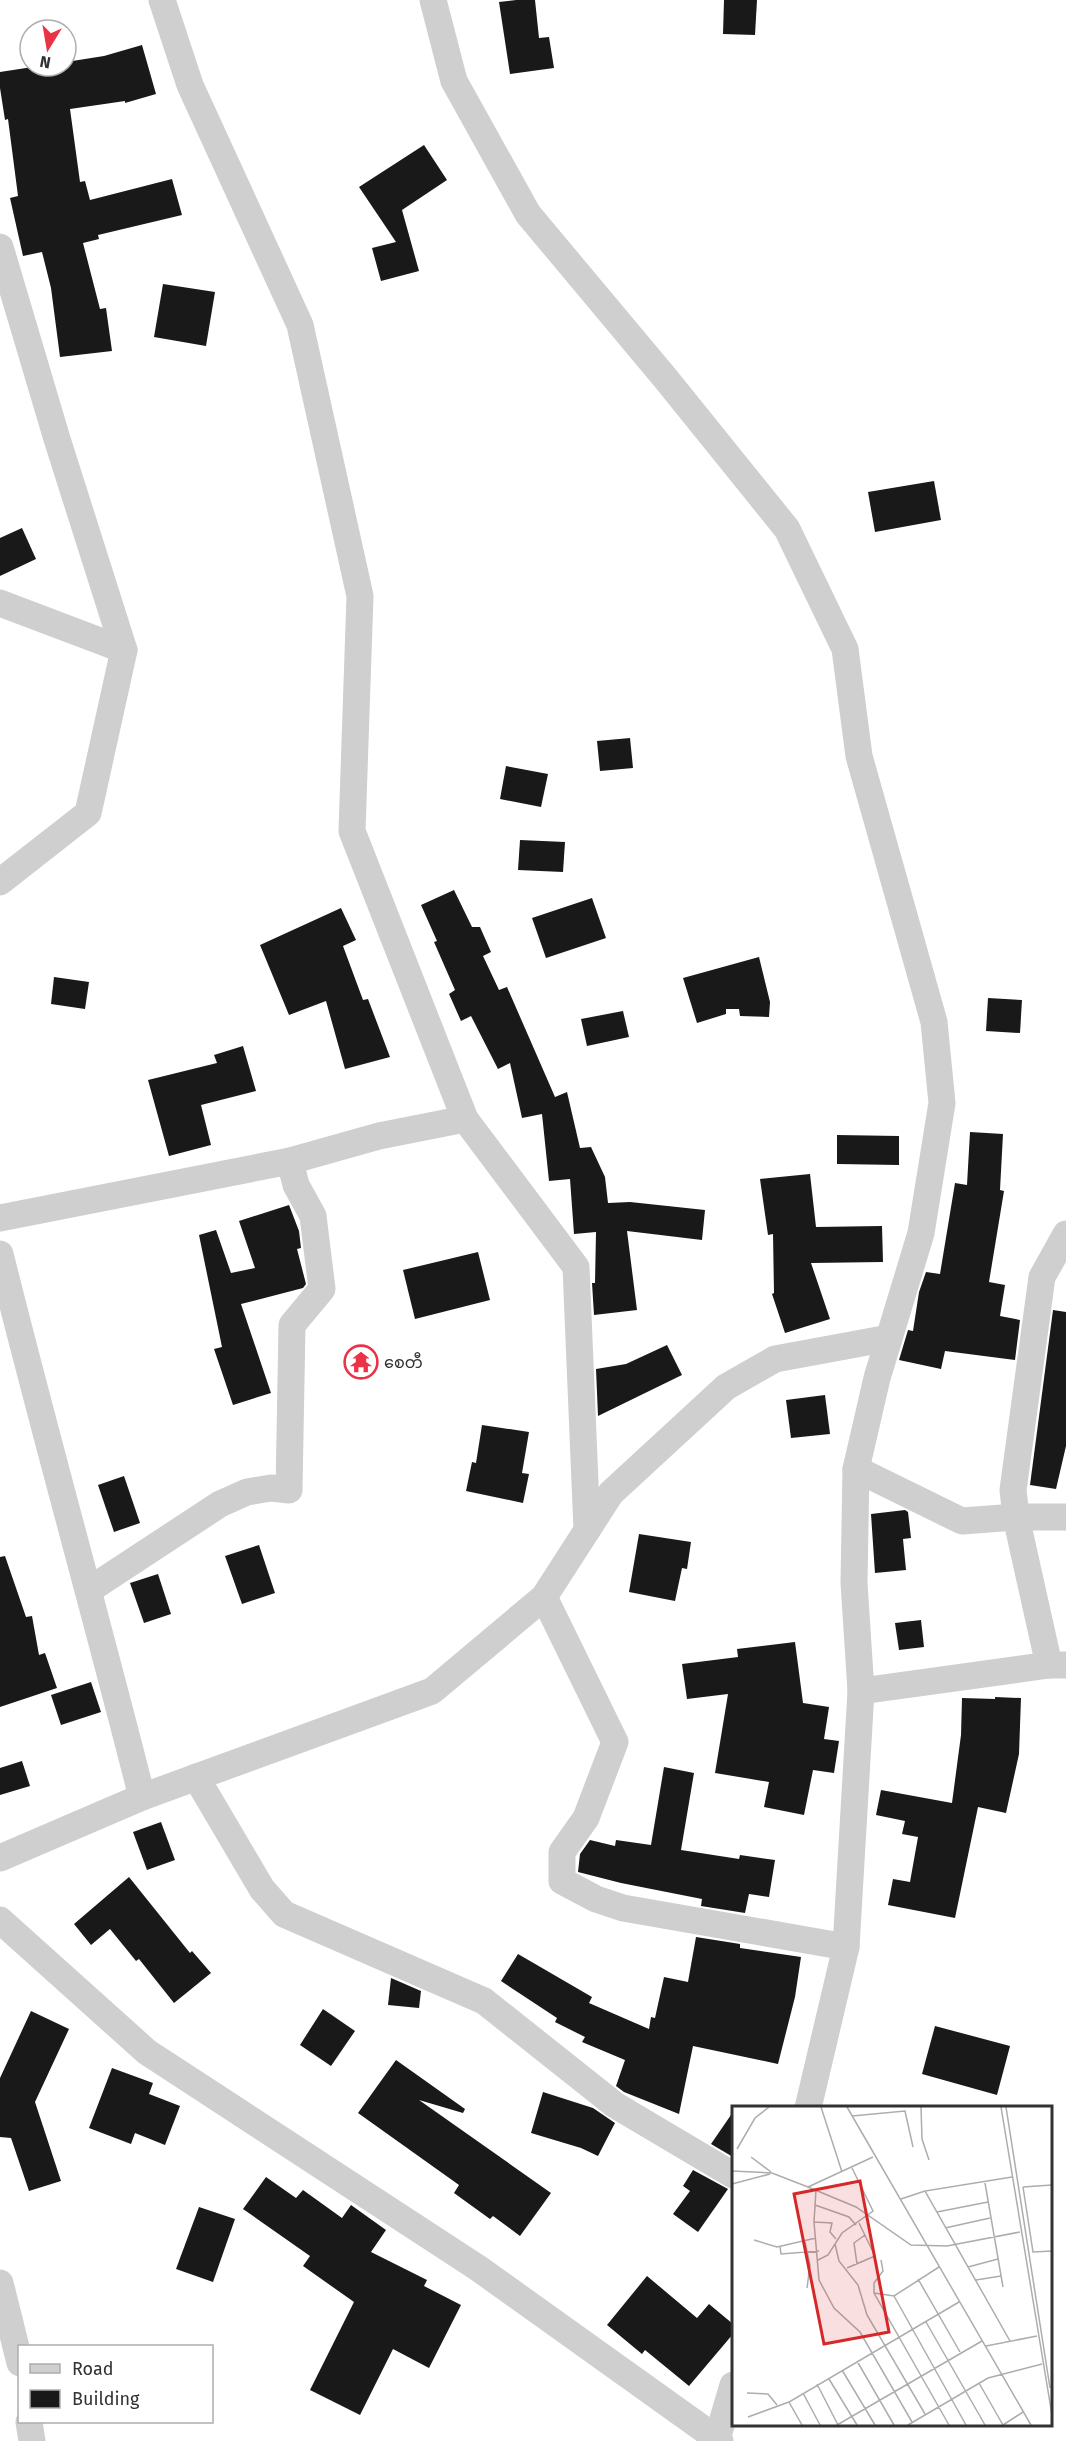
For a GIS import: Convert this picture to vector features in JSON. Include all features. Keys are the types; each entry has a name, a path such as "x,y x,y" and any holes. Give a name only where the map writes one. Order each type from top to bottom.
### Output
{"street":[{"path":"162,0 190,85 300,325 360,596 352,831 465,1119 576,1267 587,1530"},
{"path":"433,0 454,81 528,214 666,379 786,529 845,649 859,756 934,1022 942,1103 921,1233 877,1378 856,1469 854,1583 861,1691 846,1947 808,2106"},
{"path":"0,247 124,651 88,813 0,882"},
{"path":"0,603 124,651"},
{"path":"0,1218 290,1161 379,1136 465,1119"},
{"path":"89,1590 220,1504 247,1492 271,1488 289,1490 292,1325 322,1289 313,1216 296,1185 290,1161"},
{"path":"861,1691 1058,1665 1016,1517 1013,1490 1042,1277 1066,1234"},
{"path":"0,1254 32,1385 89,1590 142,1797"},
{"path":"0,1858 142,1797 432,1691 544,1597 611,1493 726,1387 775,1359 889,1338"},
{"path":"856,1469 962,1521 1016,1517 1066,1517"},
{"path":"544,1597 615,1742 586,1818 562,1852 562,1881 596,1899 623,1908 846,1947"},
{"path":"196,1777 262,1889 284,1914 484,2001 615,2105 732,2174"},
{"path":"0,1920 147,2052 478,2268 719,2440 732,2389"},
{"path":"0,2283 18,2355"},
{"path":"29,2423 32,2441"}],"building":[{"path":"535,0 539,38 549,37 554,68 510,74 499,2"},
{"path":"724,0 757,0 755,35 723,34"},
{"path":"142,45 156,94 125,103 125,101 70,109 80,182 85,181 90,200 172,179 182,215 98,235 99,239 83,243 100,309 106,308 112,351 60,357 51,288 42,252 23,256 10,198 18,196 8,119 5,120 0,88 0,72 18,69 18,78 78,78 78,60 104,56"},
{"path":"424,145 447,180 402,210 419,271 381,281 372,248 396,242 359,187"},
{"path":"163,284 215,292 206,346 154,337"},
{"path":"934,481 941,520 875,532 868,492"},
{"path":"22,528 36,559 0,576 0,538"},
{"path":"630,738 633,768 600,771 597,741"},
{"path":"506,766 548,774 541,807 500,799"},
{"path":"520,840 565,842 563,872 518,870"},
{"path":"454,890 472,927 480,927 491,952 483,956 499,990 507,987 555,1097 567,1092 580,1148 591,1147 605,1177 608,1203 630,1202 705,1210 702,1240 627,1231 637,1310 594,1315 592,1283 595,1283 596,1232 574,1234 570,1179 549,1181 542,1114 522,1118 510,1063 498,1069 471,1016 461,1021 449,994 455,990 421,905"},
{"path":"592,898 606,938 546,958 532,918"},
{"path":"341,908 356,940 343,946 363,1000 368,999 390,1057 345,1069 326,1001 289,1015 260,945"},
{"path":"759,957 770,1002 769,1017 740,1016 739,1009 726,1009 726,1014 697,1023 683,978"},
{"path":"54,977 89,982 85,1009 51,1004"},
{"path":"988,998 1022,1000 1020,1033 986,1031"},
{"path":"623,1011 629,1037 587,1046 581,1019"},
{"path":"243,1046 256,1091 201,1105 211,1145 169,1156 148,1080 217,1063 214,1055"},
{"path":"970,1132 1003,1134 1000,1190 1004,1191 989,1282 1005,1285 1000,1316 1020,1320 1015,1360 945,1351 941,1369 899,1360 908,1330 913,1331 919,1292 926,1272 940,1274 955,1183 967,1185"},
{"path":"837,1135 899,1136 899,1165 837,1164"},
{"path":"810,1174 816,1227 882,1226 883,1262 811,1263 830,1319 785,1333 772,1294 774,1293 773,1234 768,1235 760,1179"},
{"path":"289,1205 299,1231 301,1248 297,1249 306,1284 303,1288 241,1304 271,1393 233,1405 214,1349 222,1347 199,1235 216,1230 231,1273 255,1268 239,1221"},
{"path":"478,1252 490,1300 415,1319 403,1270"},
{"path":"1053,1310 1066,1312 1066,1446 1056,1489 1030,1485"},
{"path":"667,1345 682,1375 598,1416 596,1369 626,1364"},
{"path":"825,1395 830,1434 791,1438 786,1400"},
{"path":"482,1425 529,1432 522,1473 529,1474 523,1503 466,1491 472,1462 476,1463"},
{"path":"124,1476 140,1523 114,1532 98,1485"},
{"path":"905,1510 908,1512 911,1538 903,1539 906,1570 875,1573 871,1514"},
{"path":"639,1534 691,1542 687,1569 682,1568 675,1601 629,1592"},
{"path":"259,1545 275,1593 242,1604 225,1556"},
{"path":"5,1556 26,1617 32,1616 39,1655 45,1653 57,1688 0,1707 0,1557"},
{"path":"158,1574 171,1614 144,1623 130,1583"},
{"path":"921,1620 924,1647 899,1650 895,1623"},
{"path":"795,1642 803,1703 829,1707 824,1739 839,1741 834,1773 813,1770 804,1815 764,1807 769,1782 715,1773 728,1694 687,1699 682,1664 738,1657 737,1649"},
{"path":"91,1682 101,1712 61,1725 51,1695"},
{"path":"995,1697 1021,1698 1019,1754 1006,1813 978,1807 955,1918 888,1905 893,1879 910,1882 918,1837 902,1834 905,1821 876,1815 881,1790 952,1803 961,1735 962,1698 995,1699"},
{"path":"22,1761 30,1786 0,1795 0,1768"},
{"path":"664,1767 694,1773 681,1850 739,1859 740,1855 775,1860 769,1897 749,1894 745,1913 701,1906 702,1899 578,1872 580,1854 590,1840 615,1846 616,1840 651,1845"},
{"path":"161,1822 175,1860 147,1870 133,1832"},
{"path":"129,1877 190,1953 192,1951 211,1973 174,2003 139,1959 136,1961 110,1929 91,1945 74,1924"},
{"path":"696,1937 740,1944 740,1948 801,1957 795,1997 778,2064 693,2046 679,2114 624,2092 616,2086 625,2060 582,2042 585,2037 555,2022 557,2018 501,1981 518,1954 592,1997 589,2003 649,2029 651,2017 655,2018 664,1977 688,1982"},
{"path":"391,1978 421,1991 419,2008 388,2005"},
{"path":"323,2009 355,2031 331,2066 300,2045"},
{"path":"31,2011 69,2029 35,2102 61,2181 29,2191 11,2138 0,2137 0,2078"},
{"path":"935,2026 1010,2046 997,2095 922,2074"},
{"path":"396,2060 465,2109 463,2113 419,2100 551,2193 520,2236 493,2216 490,2219 454,2193 459,2185 358,2113"},
{"path":"112,2068 153,2083 149,2094 180,2106 165,2145 135,2133 131,2144 89,2128"},
{"path":"543,2092 593,2108 615,2123 598,2156 581,2148 531,2133"},
{"path":"732,2113 732,2156 711,2144"},
{"path":"693,2170 728,2189 698,2232 673,2214 690,2191 683,2186"},
{"path":"266,2177 296,2198 303,2190 342,2218 351,2205 386,2230 371,2252 427,2280 424,2286 461,2305 429,2368 393,2349 360,2415 310,2390 354,2302 303,2266 310,2256 243,2209"},
{"path":"199,2207 235,2219 213,2282 176,2269"},
{"path":"647,2276 697,2318 709,2304 732,2323 732,2335 689,2386 645,2350 642,2354 607,2325"}],"place":[{"name":"စေတီ","path":"361,1362"}]}
